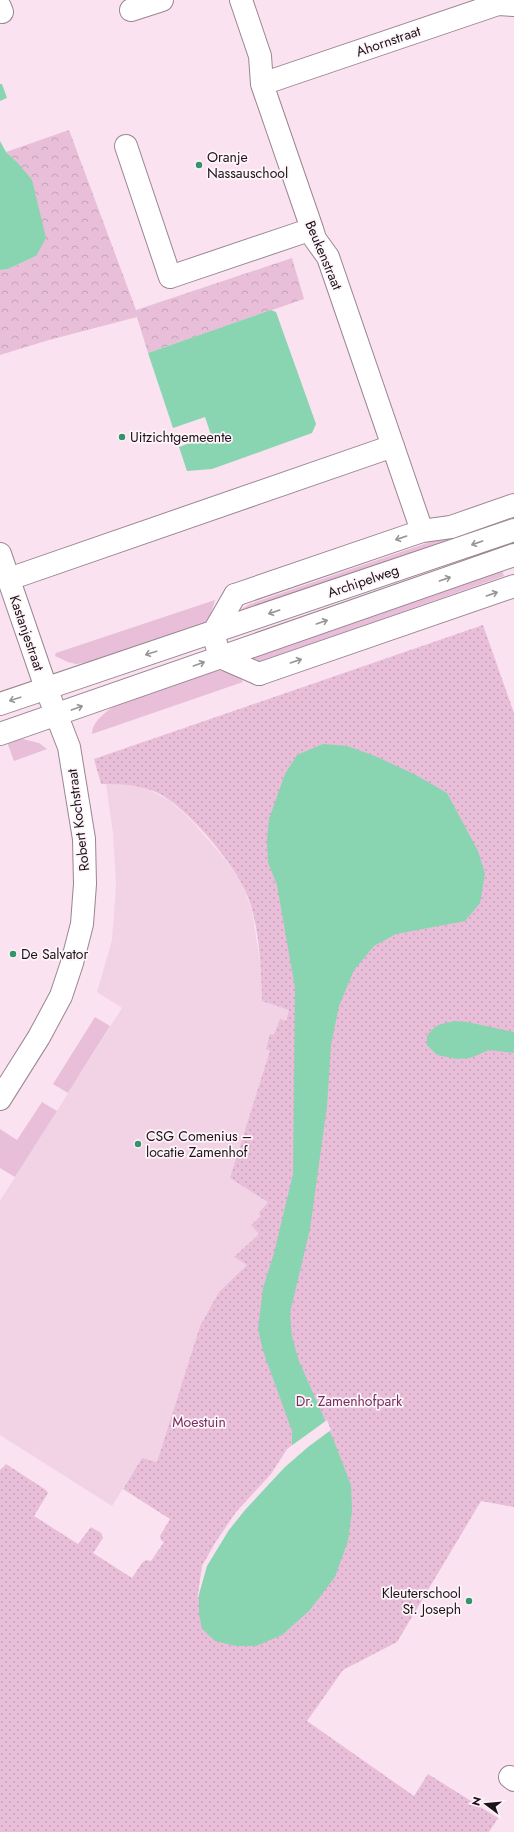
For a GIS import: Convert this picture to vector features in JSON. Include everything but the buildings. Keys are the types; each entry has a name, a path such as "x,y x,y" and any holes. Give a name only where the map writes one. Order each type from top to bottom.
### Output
{"street":[{"path":"131,10 162,0"},
{"name":"Beukenstraat","path":"241,0 260,56 262,84 315,239 328,258 422,531"},
{"name":"Ahornstraat","path":"262,84 498,4 514,6"},
{"path":"126,146 170,277 312,229"},
{"path":"9,579 393,446"},
{"name":"Archipelweg","path":"213,633 236,595 422,531 450,527 514,505"},
{"name":"Archipelweg","path":"0,704 514,530"},
{"name":"Kastanjestraat","path":"0,554 46,688"},
{"name":"Archipelweg","path":"0,734 514,555"},
{"path":"213,633 220,657 259,674 514,586"},
{"path":"46,688 56,715"},
{"name":"Robert Kochstraat","path":"0,1099 40,1037 61,996 72,963 82,924 85,884 84,839 69,747 56,715"}],"shaded area":[{"path":"0,84 2,84 7,98 0,101"},
{"path":"0,141 6,152 17,162 32,180 46,238 36,256 8,269 0,270"},
{"path":"271,310 276,312 316,424 312,433 212,469 187,471 179,447 211,435 205,417 173,428 148,353"},
{"path":"323,744 347,746 375,756 414,774 447,793 478,851 485,874 480,903 465,921 396,934 374,946 354,970 339,1006 331,1045 327,1106 310,1229 290,1313 292,1337 299,1361 334,1441 351,1485 352,1511 348,1541 335,1577 309,1611 282,1635 256,1646 236,1646 215,1641 202,1629 199,1614 199,1595 204,1566 217,1544 273,1475 292,1446 292,1431 263,1351 258,1329 263,1288 274,1253 293,1174 295,988 277,885 268,862 267,841 269,819 285,774 297,755"},
{"name":"CSG Comenius – locatie Zamenhof","path":"121,783 143,787 169,800 190,819 225,859 242,883 252,911 261,968 262,1001 289,1010 286,1022 274,1036 271,1034 266,1049 270,1050 268,1202 259,1211 260,1217 251,1225 259,1234 234,1257 247,1265 219,1292 200,1326 157,1462 142,1458 112,1506 0,1435 0,1201 122,1008 97,992 112,940 116,886 113,833 106,784"},
{"path":"455,1021 467,1022 514,1032 514,1053 489,1050 470,1058 457,1059 437,1055 427,1045 427,1036 439,1025"}],"green space":[{"path":"69,130 136,310 292,258 304,299 148,353 137,317 49,340 0,355 0,270 8,269 36,256 17,162 6,152"},
{"path":"488,522 490,530 239,617 238,611 250,604"},
{"path":"501,568 504,576 257,663 251,658 251,655"},
{"path":"215,600 210,616 204,625 108,659 76,664 55,656 56,653"},
{"name":"Dr. Zamenhofpark","path":"483,625 514,713 514,1507 481,1501 397,1642 343,1670 307,1721 414,1796 428,1774 498,1818 489,1832 0,1832 0,1470 6,1464 46,1490 48,1493 34,1516 78,1544 91,1527 101,1533 103,1538 93,1553 132,1578 142,1563 146,1560 151,1561 164,1542 161,1540 160,1536 170,1519 123,1489 142,1458 157,1462 200,1326 219,1292 247,1265 234,1257 259,1234 251,1225 260,1217 259,1212 268,1202 230,1178 270,1051 266,1049 270,1034 274,1035 280,1019 286,1021 289,1010 262,1001 259,949 252,910 242,884 223,855 184,812 160,794 138,786 101,784 94,759"},
{"path":"209,669 233,674 243,682 92,734 98,720 120,702"},
{"path":"19,738 39,743 47,749 14,761 7,742"},
{"path":"95,1017 110,1026 68,1093 53,1084"},
{"path":"42,1102 57,1111 15,1177 0,1168 0,1129 17,1140"}],"pier":[{"path":"327,1420 331,1430 285,1467 245,1510 229,1530 207,1566 197,1601 202,1566 215,1543 236,1512 271,1474 287,1449"}],"place":[{"name":"Oranje Nassauschool","path":"199,165"},
{"name":"Uitzichtgemeente","path":"122,437"},
{"name":"De Salvator","path":"13,954"},
{"name":"CSG Comenius – locatie Zamenhof","path":"138,1144"},
{"name":"Kleuterschool St. Joseph","path":"469,1601"}],"park label":[{"name":"Moestuin","path":"199,1422"}]}
